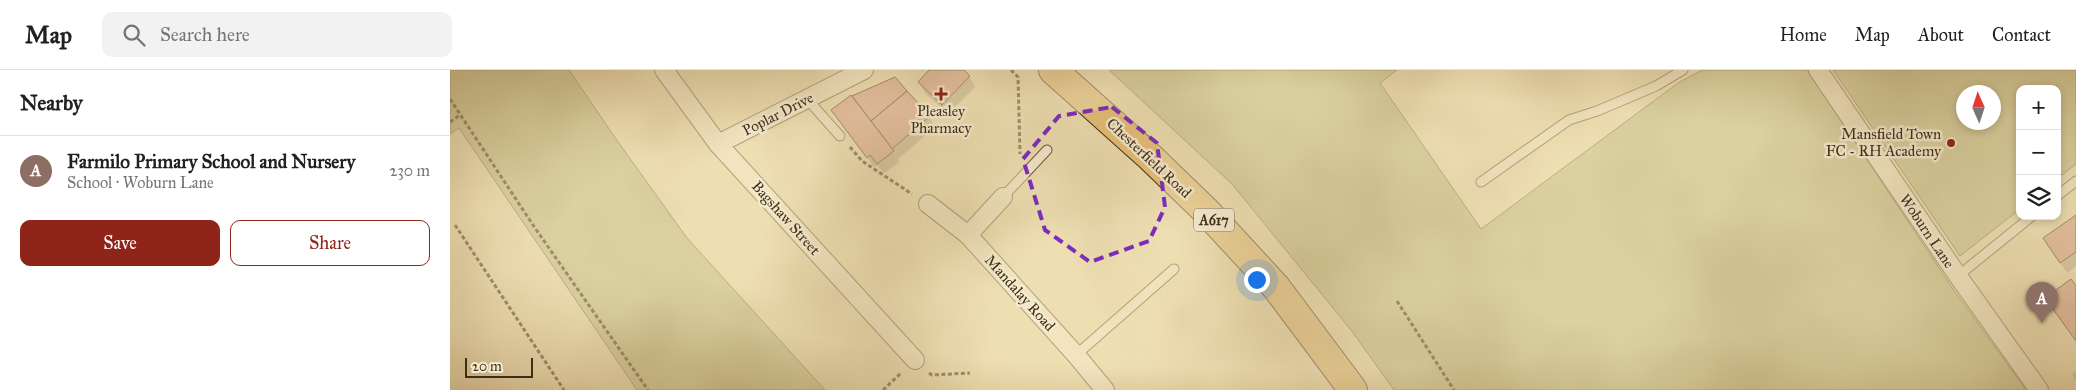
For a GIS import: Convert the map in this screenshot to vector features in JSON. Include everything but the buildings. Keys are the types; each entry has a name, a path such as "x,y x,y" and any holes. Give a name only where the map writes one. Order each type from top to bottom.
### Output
{"highway":[{"name":"Chesterfield Road","path":"1053,70 1148,155 1206,211 1276,287 1353,390"}],"street":[{"name":"Bagshaw Street","path":"664,70 718,144 915,360"},
{"name":"Poplar Drive","path":"718,144 808,100 863,70"},
{"name":"Woburn Lane","path":"1818,70 1958,276 2039,390"},
{"path":"968,235 1003,197"},
{"name":"Mandalay Road","path":"928,204 968,235 1105,390"}],"lane":[{"path":"1481,182 1569,120 1597,111 1656,86 1683,70"},
{"path":"808,100 840,136"},
{"path":"1003,197 1047,150"},
{"path":"2061,193 2076,181"},
{"path":"1958,276 2027,220"},
{"path":"1076,355 1174,269"}],"path":[{"path":"1011,70 1018,77 1021,158"},
{"path":"450,99 648,390"},
{"path":"450,122 460,115"},
{"path":"840,136 862,161 928,204"},
{"path":"455,225 564,390"},
{"path":"1397,301 1454,390"},
{"path":"915,360 932,375 970,373"}],"highlighted area":[{"path":"1112,107 1157,143 1165,207 1149,241 1090,262 1045,230 1023,159 1059,116"}],"green space":[{"path":"450,70 569,70 687,238 825,390 637,390 459,128 450,134"},
{"path":"1109,70 1397,70 1380,83 1481,229 1678,83 1702,70 1807,70 1953,289 2026,390 1394,390 1351,330 1232,184"},
{"name":"Mansfield Town FC - RH Academy","path":"1833,70 2076,70 2076,164 2061,176 2061,85 2016,85 2016,212 1960,256"}],"place":[{"name":"Pleasley Pharmacy","path":"941,94"},
{"name":"Mansfield Town FC - RH Academy","path":"1951,143"},
{"name":"Farmilo Primary School and Nursery","path":"2042,323"}]}
